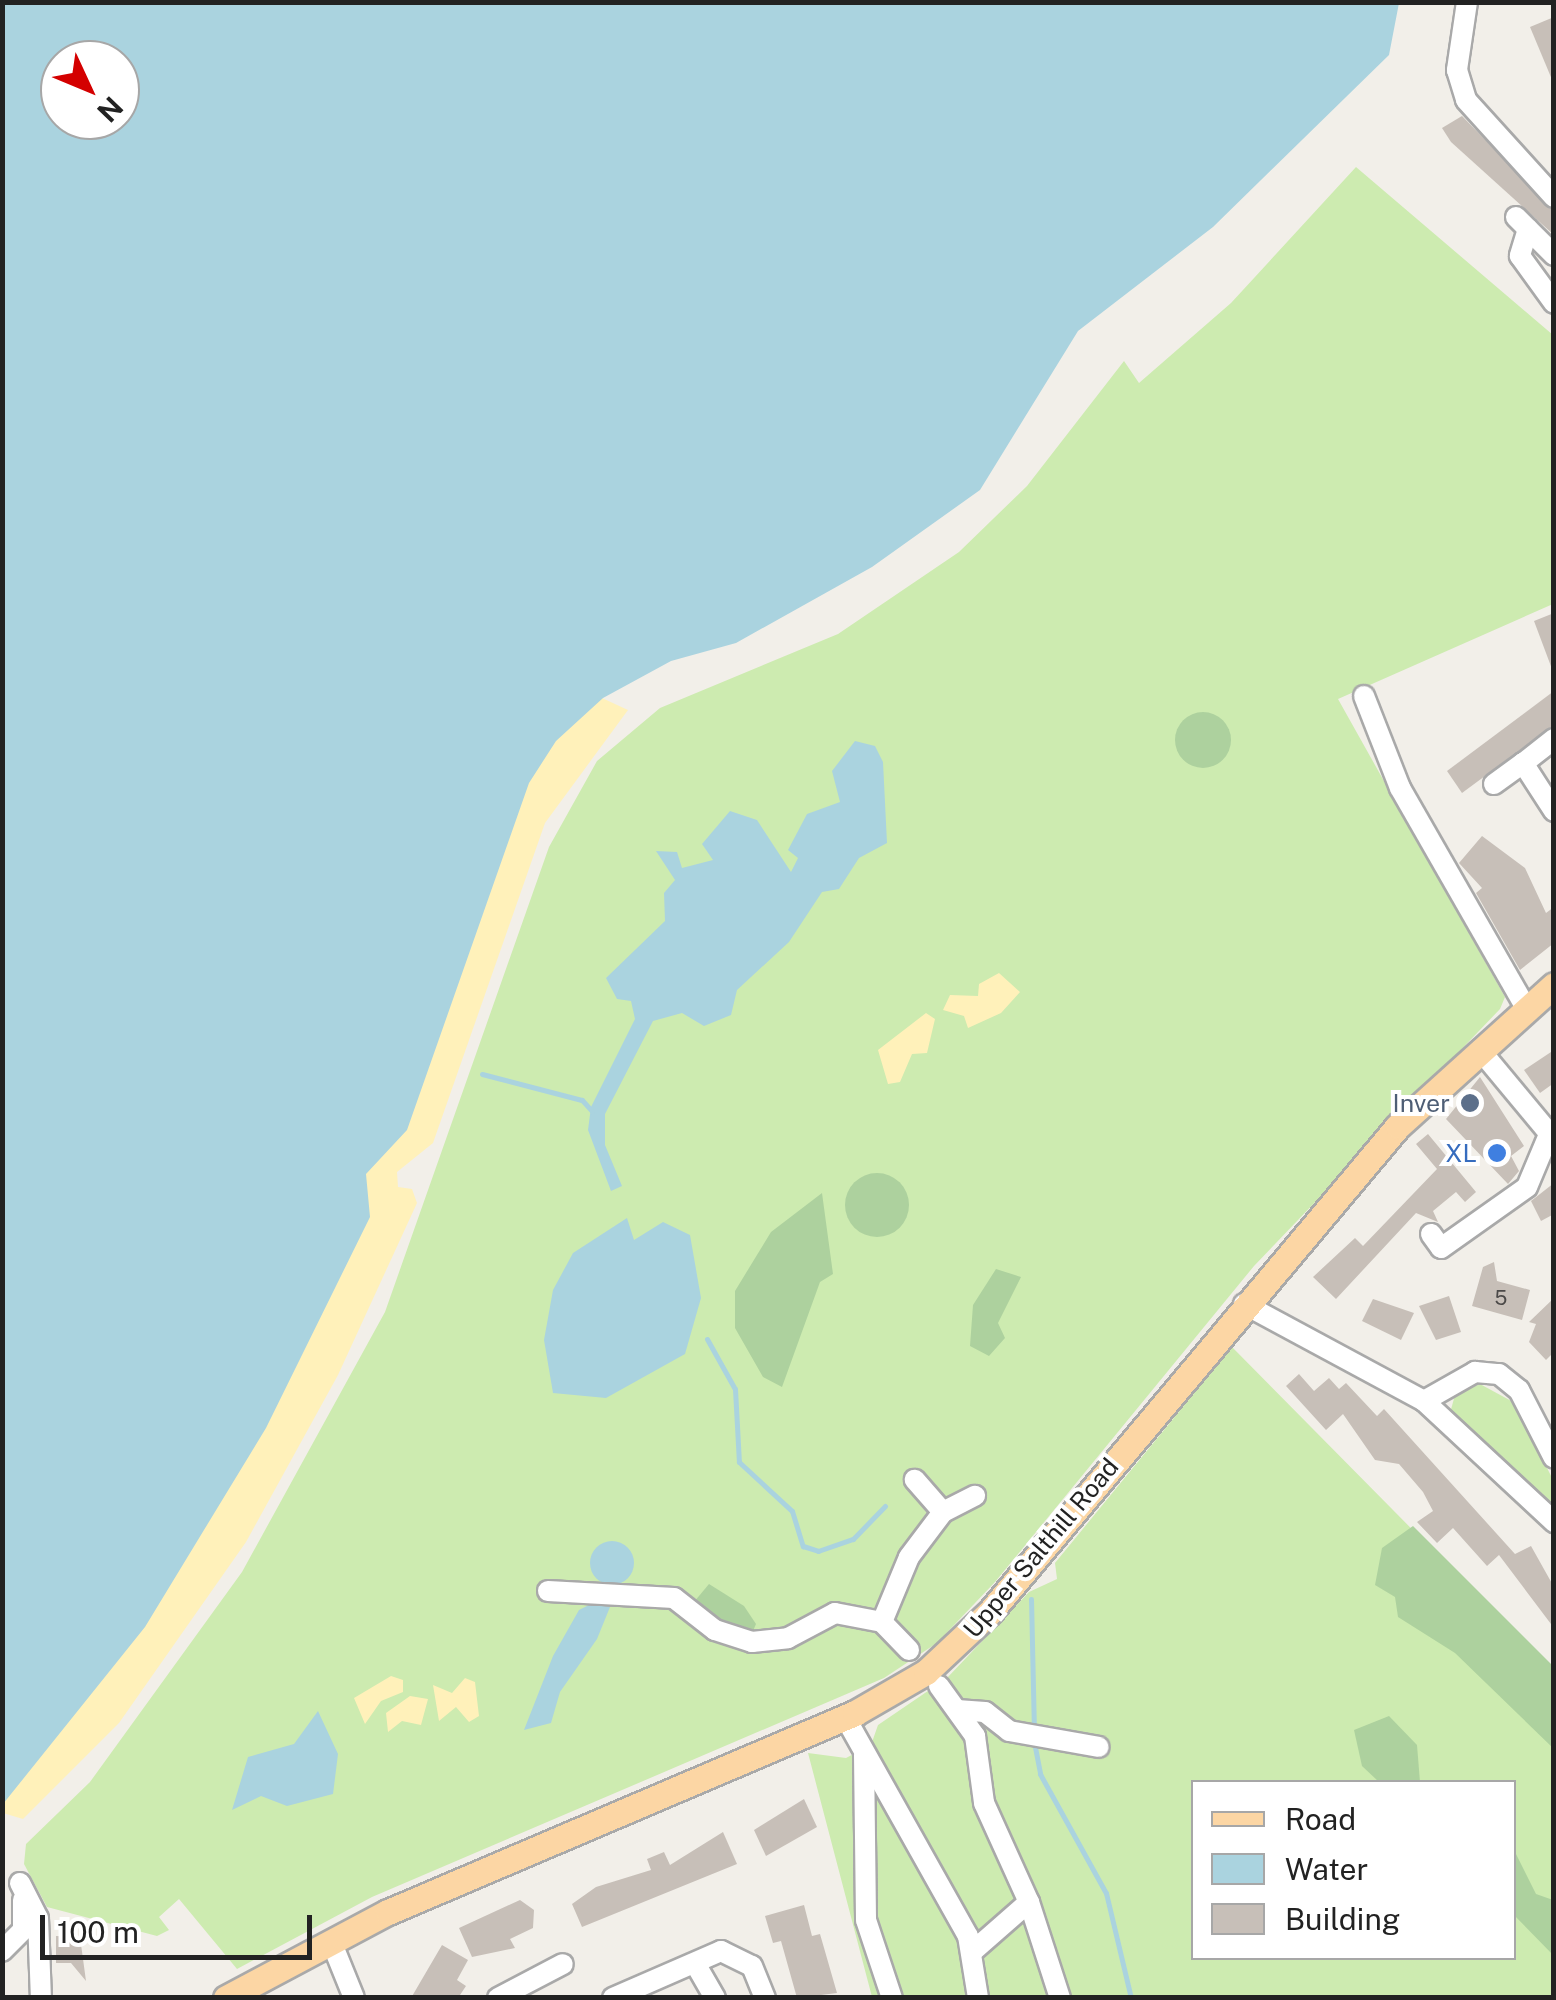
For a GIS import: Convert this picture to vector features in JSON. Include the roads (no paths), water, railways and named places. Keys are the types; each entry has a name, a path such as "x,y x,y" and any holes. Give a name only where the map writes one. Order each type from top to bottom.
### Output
{"main road":[{"name":"Upper Salthill Road","path":"226,1998 331,1942 845,1717 960,1644 1398,1126 1554,985"}],"street":[{"path":"1467,2 1457,70 1466,100 1554,198"},
{"path":"1554,255 1522,223 1520,256 1554,302"},
{"path":"1364,696 1400,788 1526,1008"},
{"path":"1494,784 1554,738"},
{"path":"1523,763 1554,810"},
{"path":"1431,1234 1442,1248 1527,1187 1551,1138 1480,1050"},
{"path":"1244,1304 1424,1401 1554,1522"},
{"path":"1424,1401 1475,1372 1498,1374 1519,1390 1554,1458"},
{"path":"915,1480 944,1512"},
{"path":"882,1622 909,1557 944,1512 976,1496"},
{"path":"548,1591 674,1598 715,1630 752,1642 788,1638 835,1614 882,1622 908,1650"},
{"path":"939,1686 978,1742 984,1803 1028,1902 1060,1998"},
{"path":"958,1710 985,1712 995,1723 1098,1747"},
{"path":"845,1717 973,1951 978,1998"},
{"path":"978,1742 995,1723"},
{"path":"864,1755 866,1920 892,1998"},
{"path":"2,1951 26,1922 20,1883 38,1918 41,1998"},
{"path":"973,1951 1028,1902"},
{"path":"331,1942 354,1998"},
{"path":"613,1998 732,1952 752,1966 764,1998"},
{"path":"508,1995 563,1964"},
{"path":"696,1966 715,1998"}],"water":[{"path":"3,2 1399,3 1389,55 1213,227 1078,331 980,490 872,567 736,643 671,661 603,698 556,741 529,783 407,1130 366,1174 370,1217 266,1428 145,1627 3,1804"},
{"path":"855,741 875,746 883,762 887,843 859,858 839,889 822,892 789,942 737,990 731,1015 704,1026 682,1013 653,1021 605,1114 605,1145 622,1186 611,1191 588,1130 591,1107 635,1019 631,1001 617,999 606,978 665,921 664,893 675,880 656,851 677,852 682,868 713,860 702,844 730,811 757,820 791,872 798,858 788,850 807,814 840,802 832,771"},
{"path":"627,1218 634,1240 663,1222 690,1235 701,1298 685,1354 606,1398 553,1393 544,1340 553,1290 573,1253"},
{"path":"612,1541 627,1548 634,1563 627,1578 612,1585 597,1578 590,1563 597,1548"},
{"path":"593,1603 610,1607 597,1639 560,1692 551,1723 524,1730 553,1656 579,1610"},
{"path":"318,1711 338,1754 333,1794 287,1806 261,1796 232,1810 248,1757 294,1744"}],"waterway":[{"path":"482,1074 582,1100 592,1111"},
{"path":"707,1339 735,1389 739,1462 792,1511 803,1546 818,1551 853,1539 885,1506"},
{"path":"1031,1599 1034,1731"},
{"path":"1034,1742 1040,1774 1106,1893 1131,1998"}],"place":[{"name":"Inver","path":"1470,1103"},
{"name":"XL","path":"1497,1153"}]}
